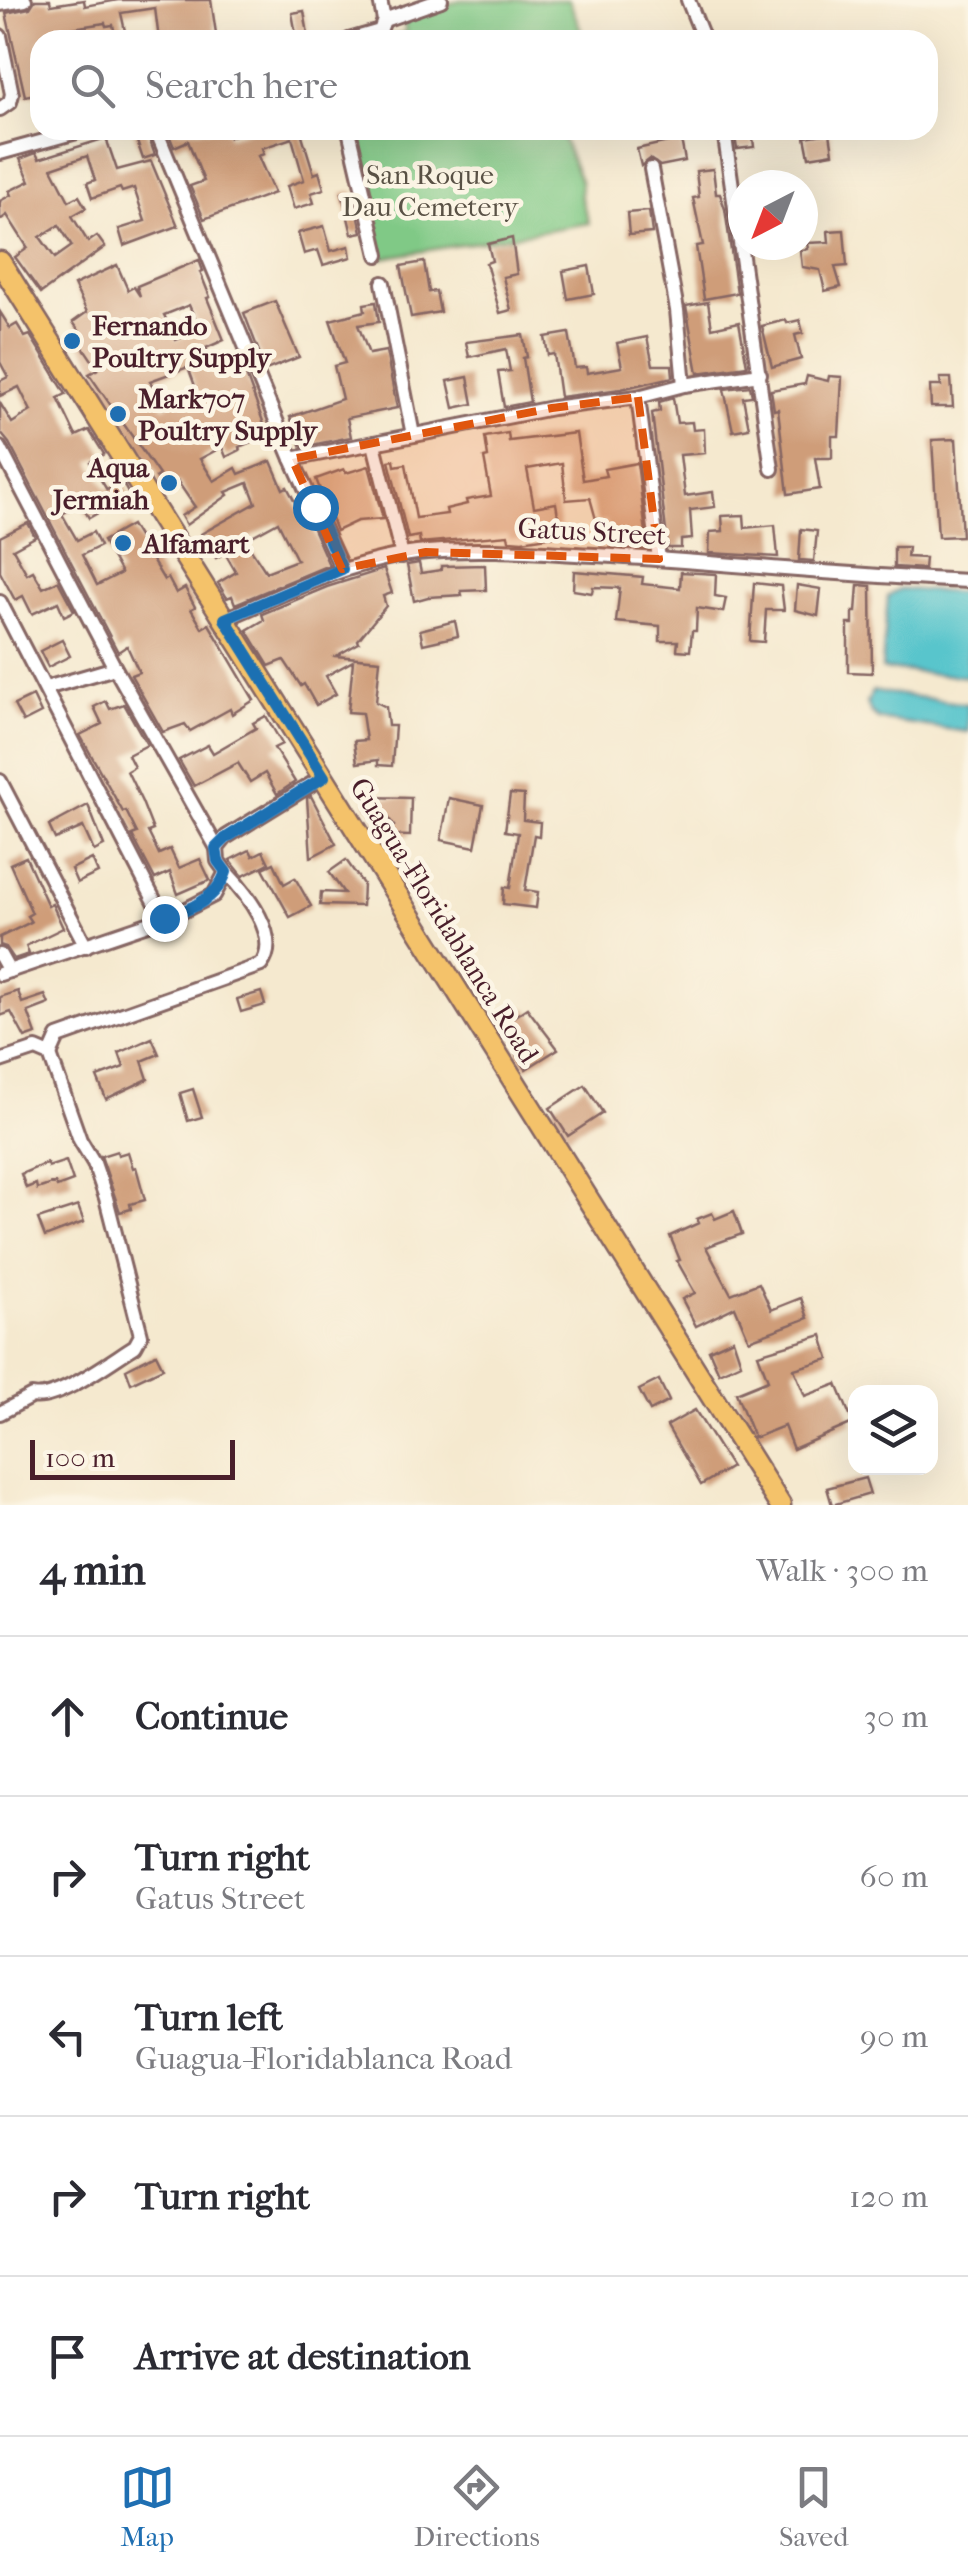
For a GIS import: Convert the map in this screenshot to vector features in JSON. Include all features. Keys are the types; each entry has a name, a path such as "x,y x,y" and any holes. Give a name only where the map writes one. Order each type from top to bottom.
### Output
{"main road":[{"name":"Guagua-Floridablanca Road","path":"0,262 780,1505"}],"street":[{"path":"0,4 25,0"},
{"path":"380,0 382,26"},
{"path":"372,30 441,0"},
{"path":"688,0 700,30"},
{"path":"0,36 12,94 10,102 0,110"},
{"path":"1,149 40,140"},
{"path":"160,140 292,460 342,569"},
{"path":"351,140 378,255"},
{"path":"725,140 772,469"},
{"path":"651,170 677,310 684,385"},
{"path":"384,283 413,435"},
{"path":"292,460 552,408 638,397 684,385 760,374"},
{"path":"638,397 659,559"},
{"path":"374,444 402,556"},
{"path":"0,450 114,668 216,848 218,861 250,899 269,944 268,955 261,964 58,1037 50,1055 80,1140 94,1163 106,1198 141,1335 135,1346 59,1391 42,1398 32,1396 0,1413"},
{"name":"Gatus Street","path":"225,619 342,569 426,552 510,551 968,581"},
{"path":"0,602 164,918"},
{"path":"46,688 114,668"},
{"path":"216,848 324,777"},
{"path":"0,781 86,946"},
{"path":"0,955 4,973 164,918 214,895 226,872"},
{"path":"0,1061 36,1049 50,1055"}],"highlighted area":[{"path":"638,397 659,559 426,552 342,569 292,459 552,408"}],"green space":[{"path":"460,0 569,0 581,30 406,30 403,20"},
{"name":"San Roque Dau Cemetery","path":"355,140 563,140 581,183 580,195 589,223 382,258"}],"water":[{"path":"900,589 968,593 968,677 882,669 888,596"},
{"path":"873,691 968,704 968,732 878,719 867,703"}],"building":[{"path":"35,0 50,0 51,5 84,0 85,6 118,0 211,0 216,30 158,30 155,8 121,13 125,30 114,30 113,25 105,23 66,30 30,30 30,95 25,96 6,13 30,8"},
{"path":"304,11 307,30 295,30 292,13"},
{"path":"107,140 117,170 151,161 178,226 124,246 119,229 145,221 134,188 122,192 120,188 92,198 87,183 95,180 87,156 52,168 69,201 79,196 86,208 72,216 88,242 97,236 105,247 41,293 15,257 28,248 7,215 0,220 0,201 11,195 9,191 30,181 20,159 36,153 39,159","holes":["59,225 72,246 55,258 40,237"]},
{"path":"136,140 150,140 155,155 143,159"},
{"path":"171,140 286,140 262,148 264,154 258,156 274,193 204,219 190,186 204,181 188,141 174,147"},
{"path":"293,140 304,140 314,174 319,172 324,189 311,193 314,203 294,209 287,186 304,180"},
{"path":"681,140 685,161 660,166 650,159 641,166 637,149"},
{"path":"736,140 753,140 754,147 737,149"},
{"path":"806,140 831,140 833,153 809,157"},
{"path":"713,169 716,194 720,194 725,209 728,260 732,260 737,293 704,299 696,246 703,245 693,198 699,197 696,171"},
{"path":"353,191 362,232 352,234 342,193"},
{"path":"649,211 652,233 629,235 627,213"},
{"path":"324,226 331,251 349,246 351,257 323,265 318,250 304,254 298,233"},
{"path":"844,230 847,266 835,267 841,287 825,291 820,270 802,267 801,260 818,260 818,242 829,242 828,231"},
{"path":"512,238 517,274 503,277 511,310 500,313 486,263 492,261 488,244"},
{"path":"199,260 210,297 207,298 224,340 206,348 217,376 243,367 268,435 226,457 222,447 200,459 214,481 236,468 239,474 271,461 283,489 287,487 307,524 310,522 329,565 235,604 232,596 227,598 218,583 236,572 225,553 216,558 201,534 256,503 248,483 226,492 228,495 186,525 181,516 195,507 178,482 170,488 168,484 163,487 156,477 159,475 89,374 98,369 75,335 80,332 73,322 87,312 74,285 117,265 128,290 134,287 140,296 137,286","holes":["189,305 200,330 176,340 164,315","188,367 195,386 164,408 150,381","278,522 297,560 266,572 245,540"]},
{"path":"424,262 429,292 436,291 440,312 411,317 401,266"},
{"path":"589,266 594,294 568,299 563,271"},
{"path":"275,301 299,357 266,370 244,313"},
{"path":"376,302 379,322 358,325 369,354 386,351 397,408 347,418 351,437 302,447 290,417 342,399 334,366 345,363 330,320 365,311 364,304"},
{"path":"708,302 712,328 739,322 747,366 698,373 686,306"},
{"path":"0,312 10,328 17,324 25,337 30,335 66,394 58,398 76,436 89,430 104,454 90,462 107,490 122,482 129,495 89,518 81,504 62,514 77,540 93,532 100,546 82,555 97,585 121,573 103,541 131,525 164,580 168,578 176,593 185,588 202,628 209,624 254,700 232,714 230,709 190,731 185,724 163,732 131,675 139,672 127,646 118,652 0,432 0,403 12,423 31,411 19,387 0,396 0,381 8,377 0,362"},
{"path":"800,320 803,333 795,335 801,359 772,367 762,326"},
{"path":"569,333 575,368 586,367 587,373 622,367 617,343 647,337 653,365 672,365 673,377 560,397 554,354 548,355 545,337"},
{"path":"523,335 530,402 504,407 498,372 510,371 506,349 469,357 466,342"},
{"path":"807,376 828,381 829,376 842,377 839,436 832,436 832,458 815,458 820,489 788,494 778,409 774,410 771,390 805,384"},
{"path":"468,377 473,404 454,408 448,381"},
{"path":"940,378 951,378 953,407 931,407 930,386 941,386"},
{"path":"750,386 752,396 743,397 749,428 733,431 724,389"},
{"path":"673,398 677,423 692,422 693,430 704,429 705,453 680,455 685,496 713,492 715,507 690,510 692,539 681,540 681,548 668,548 652,413 660,411 659,402"},
{"path":"508,433 509,441 576,433 583,480 606,476 604,469 637,463 648,548 615,546 614,538 609,539 606,521 597,523 590,498 566,500 562,463 527,469 534,507 556,503 561,535 522,541 509,540 508,535 420,543 419,536 408,538 389,461 394,460 395,466 406,464 416,518 447,514 446,509 467,504 466,500 491,496 484,458 488,457 485,437"},
{"path":"956,439 962,536 938,537 932,440"},
{"path":"369,466 383,519 357,521 336,531 316,479 344,469 346,473"},
{"path":"744,515 745,528 775,525 778,557 709,553 710,532 723,531 722,516"},
{"path":"28,523 35,537 13,549 27,574 33,571 43,588 58,581 74,611 64,616 58,602 32,614 23,596 15,600 0,572 0,537"},
{"path":"801,529 817,531 814,561 799,560"},
{"path":"894,547 908,547 907,557 925,558 924,569 894,567"},
{"path":"419,563 421,573 441,570 441,566 485,565 486,590 414,601 407,565"},
{"path":"384,569 392,593 383,596 386,606 359,643 336,656 380,660 376,702 386,707 388,726 395,726 392,766 378,765 378,760 357,763 354,741 366,740 362,713 348,712 353,661 326,676 336,694 316,705 284,660 269,666 247,630 264,620 262,614"},
{"path":"574,571 643,577 642,584 680,588 681,572 716,574 715,596 726,598 723,612 697,608 690,651 677,650 678,641 660,641 660,626 616,622 620,588 593,587 592,593 573,590"},
{"path":"754,583 781,586 784,610 766,610 764,642 750,641"},
{"path":"797,585 821,589 818,616 795,610"},
{"path":"858,585 871,586 872,673 848,672 848,624 853,624"},
{"path":"455,621 458,636 423,644 420,630"},
{"path":"62,640 70,656 48,667 40,651"},
{"path":"33,696 41,713 23,722 14,705"},
{"path":"106,701 110,709 124,704 147,745 128,755 134,767 127,771 153,830 148,832 159,854 170,849 179,868 200,859 210,880 178,894 170,872 155,879 132,835 137,833 126,811 123,812 80,735 102,724 94,707"},
{"path":"266,716 282,744 274,748 295,782 277,794 265,773 250,782 238,763 194,786 179,760 208,745 213,753 256,728 253,723"},
{"path":"510,794 524,795 523,820 540,822 539,836 534,835 525,890 538,892 536,908 503,904 504,887 510,888 518,833 505,831"},
{"path":"311,796 336,844 311,857 307,798"},
{"path":"367,797 411,798 410,836 380,835 394,826 388,817 376,823 373,807 367,807"},
{"path":"449,798 483,805 475,847 441,840"},
{"path":"88,805 104,846 94,851 83,827 55,839 49,826"},
{"path":"250,850 253,856 263,851 269,863 243,876 230,860"},
{"path":"26,857 48,906 52,904 63,928 26,946 29,954 14,959 0,945 0,937 31,922 27,916 32,913 10,864"},
{"path":"92,859 98,873 77,883 71,869"},
{"path":"346,860 363,884 362,906 320,905 321,892 344,893 329,872"},
{"path":"274,863 284,884 295,878 311,906 290,917 263,868"},
{"path":"18,991 22,1003 45,995 49,1004 28,1012 36,1034 25,1038 11,1012 0,1016 0,997"},
{"path":"261,992 265,1005 241,1012 237,999"},
{"path":"527,1008 558,1049 526,1069 515,1052 521,1048 504,1023"},
{"path":"152,1038 159,1054 142,1061 148,1079 106,1099 97,1077 124,1067 119,1053"},
{"path":"585,1085 603,1113 568,1136 550,1108"},
{"path":"193,1089 202,1117 188,1121 180,1093"},
{"path":"117,1151 118,1155 128,1152 145,1200 120,1212 101,1156"},
{"path":"66,1161 73,1181 57,1187 55,1183 26,1188 21,1174 47,1163 48,1167"},
{"path":"78,1206 84,1222 45,1237 38,1219"},
{"path":"734,1211 742,1234 706,1247 731,1294 759,1283 771,1310 801,1298 808,1318 749,1340 735,1307 696,1326 682,1299 695,1293 677,1261 680,1260 670,1236 712,1213 715,1219"},
{"path":"822,1335 829,1359 794,1369 805,1396 837,1384 848,1411 848,1425 793,1449 784,1426 754,1438 736,1393 768,1380 758,1354"},
{"path":"733,1339 741,1363 719,1373 709,1350"},
{"path":"156,1354 163,1368 131,1383 126,1369"},
{"path":"659,1380 669,1401 650,1411 639,1390"},
{"path":"695,1410 731,1467 701,1485 667,1426"},
{"path":"865,1478 870,1494 832,1505 827,1488"}],"place":[{"name":"Fernando Poultry Supply","path":"72,341"},
{"name":"Mark707 Poultry Supply","path":"118,414"},
{"name":"Aqua Jermiah","path":"169,483"},
{"name":"Alfamart","path":"123,543"}],"route":[{"path":"164,918 214,895 222,885 226,872 218,861 216,848 226,838 324,777 225,619 342,569 315,507"}]}
